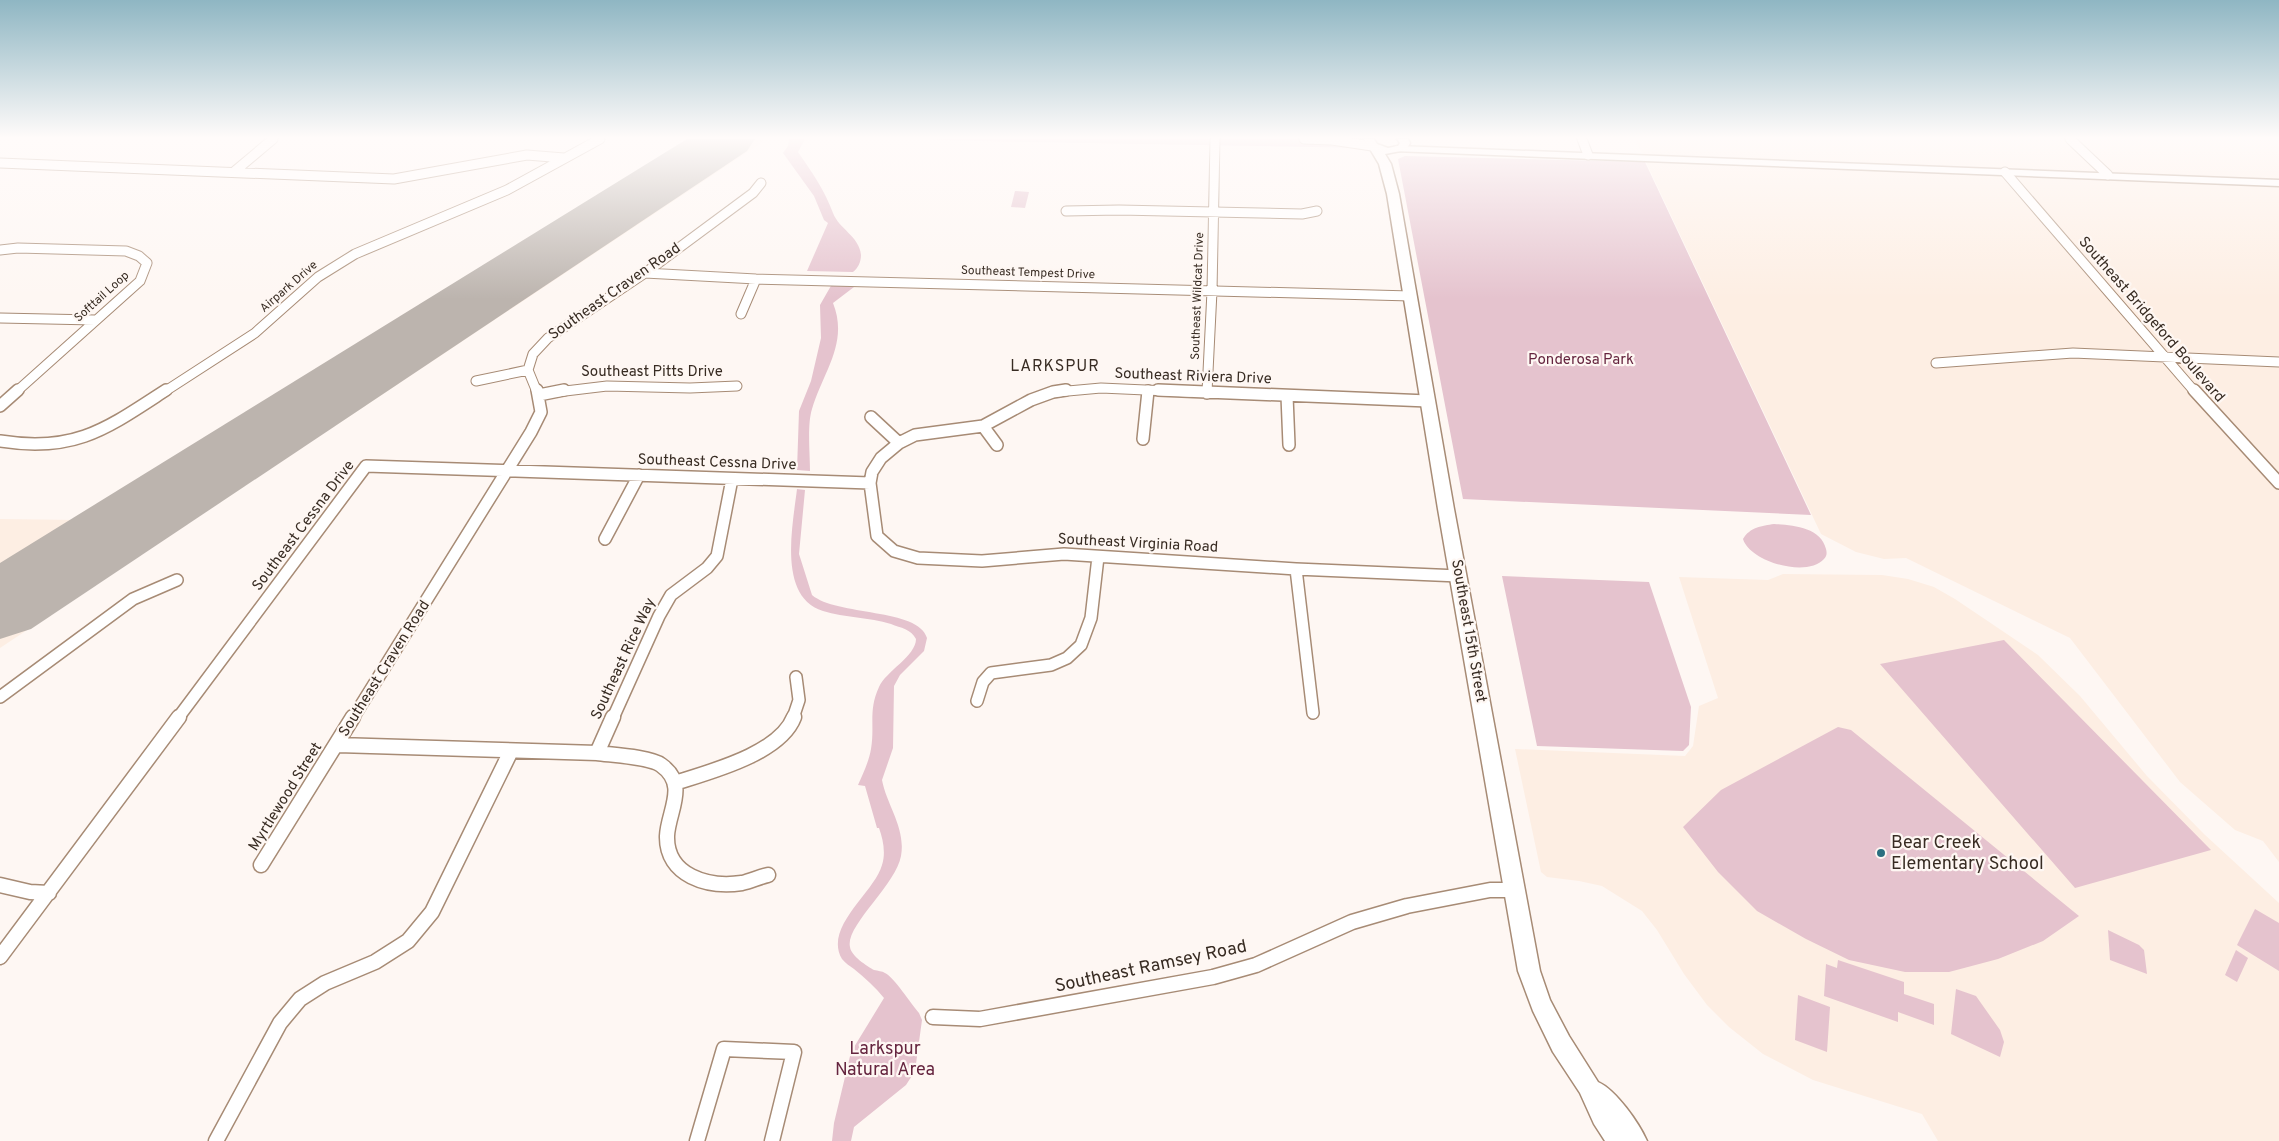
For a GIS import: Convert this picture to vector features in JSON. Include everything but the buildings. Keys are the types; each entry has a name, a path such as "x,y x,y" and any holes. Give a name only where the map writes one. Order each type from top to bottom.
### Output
{"main road":[{"name":"Southeast 15th Street","path":"1393,192 1458,576 1529,971 1541,1004 1561,1044 1588,1085 1602,1116 1619,1141"},
{"name":"Southeast 15th Street","path":"1588,1085 1614,1111 1635,1141"}],"street":[{"name":"Airpark Drive","path":"0,440 53,444 70,443 109,427 255,333 318,277 336,265 355,254 502,192"},
{"name":"Southeast Craven Road","path":"675,783 660,764 631,757 597,753 338,745 532,432 541,412 539,395 528,370 533,354 548,338 645,273 755,192"},
{"name":"Southeast Wildcat Drive","path":"1207,393 1212,291 1213,192"},
{"name":"Southeast Bridgeford Boulevard","path":"2022,192 2162,356 2279,483"},
{"path":"1066,211 1302,214 1317,211"},
{"name":"Softtail Loop","path":"0,250 18,248 126,251 139,256 146,263 140,281 0,406"},
{"name":"Southeast Tempest Drive","path":"645,273 756,279 1411,296"},
{"path":"741,314 756,279"},
{"path":"0,318 95,320"},
{"path":"1936,363 2073,353 2279,362"},
{"path":"476,381 528,370"},
{"name":"Southeast Pitts Drive","path":"539,395 576,388 607,386 690,388 737,386"},
{"name":"Southeast Riviera Drive","path":"870,483 872,472 881,458 899,443 915,435 983,426 1030,400 1053,392 1075,388 1428,401"},
{"path":"1143,439 1148,391"},
{"path":"1287,396 1289,445"},
{"path":"871,417 899,443"},
{"path":"983,426 997,445"},
{"name":"Southeast Cessna Drive","path":"0,957 366,466 732,480 870,483"},
{"path":"2265,469 2279,468"},
{"path":"605,539 639,475"},
{"name":"Southeast Rice Way","path":"597,753 659,616 671,595 708,568 717,556 732,480"},
{"name":"Southeast Virginia Road","path":"870,483 877,536 894,551 907,556 982,561 1045,554 1296,569 1458,576"},
{"path":"977,702 983,682 992,673 1051,665 1067,658 1081,645 1091,618 1098,557"},
{"path":"1296,569 1313,713"},
{"path":"0,697 133,599 177,580"},
{"path":"768,875 740,883 706,882 686,876 671,862 666,836 675,800 675,783 722,768 756,754 780,736 799,710 801,692 796,678"},
{"name":"Myrtlewood Street","path":"262,865 338,745"},
{"path":"216,1141 280,1023 300,999 325,983 375,962 408,941 432,912 511,751"},
{"path":"0,885 30,892 49,893"},
{"name":"Southeast Ramsey Road","path":"933,1018 980,1019 1180,981 1213,977 1256,966 1352,922 1407,906 1490,890 1514,890"},
{"path":"697,1141 724,1049 794,1052 772,1141"}],"shaded area":[{"path":"622,192 687,192 0,648 0,519 79,520 97,517 120,508"},
{"path":"1660,192 2279,192 2279,862 2263,841 2235,830 2180,782 2070,638 1906,558 1884,559 1856,552 1821,534"},
{"name":"Bear Creek Elementary School","path":"1783,574 1882,575 1908,579 1934,587 1955,599 2038,655 2080,696 2147,776 2204,834 2279,903 2279,1141 1938,1141 1922,1114 1813,1080 1763,1054 1729,1027 1707,1005 1684,974 1657,930 1642,911 1602,886 1547,877 1541,872 1515,749 1685,756 1693,746 1699,706 1718,698 1679,577 1768,580"}],"green space":[{"path":"811,192 824,192 836,219 857,243 861,255 858,267 853,272 807,271 828,223 824,220"},
{"path":"1015,192 1029,192 1025,208 1011,207"},
{"name":"Ponderosa Park","path":"1404,192 1659,192 1811,515 1463,499"},
{"path":"832,284 854,287 833,303 838,331 833,357 810,416 810,471 797,470 799,411 811,381 821,338 820,305"},
{"name":"Larkspur Natural Area","path":"797,489 805,490 799,554 812,595 824,602 909,622 921,628 927,638 924,651 900,675 894,686 893,748 882,780 884,790 899,827 902,846 901,856 890,879 855,928 850,947 853,954 864,963 874,970 889,975 919,1013 922,1020 915,1071 906,1085 854,1127 851,1141 832,1141 834,1123 851,1052 884,998 866,979 842,959 838,947 839,935 844,922 870,887 882,865 884,856 882,837 879,828 877,828 865,786 858,785 870,754 874,703 879,687 911,651 916,639 909,631 891,624 823,611 809,603 799,591 791,558 791,539"},
{"path":"1774,524 1805,529 1818,536 1827,552 1825,558 1816,565 1793,567 1780,565 1756,554 1743,539 1749,532 1761,526"},
{"path":"1502,576 1649,582 1691,707 1689,745 1683,751 1537,746"},
{"path":"2004,640 2211,850 2075,888 1880,664"},
{"path":"1838,727 1851,730 2079,916 2043,941 1998,959 1949,972 1905,972 1849,960 1806,939 1757,911 1718,872 1683,827 1721,790"},
{"path":"2255,909 2279,923 2279,971 2237,945"},
{"path":"2108,930 2139,945 2144,950 2147,974 2110,960"},
{"path":"2236,950 2248,958 2237,982 2225,975"},
{"path":"1838,960 1904,982 1904,994 1934,1004 1934,1025 1898,1012 1898,1022 1824,996 1826,964 1837,968"},
{"path":"1956,989 1976,996 2000,1030 2004,1042 2000,1057 1951,1034"},
{"path":"1798,995 1830,1007 1827,1052 1795,1040"}],"runway":[{"path":"0,606 644,192"}],"place":[{"name":"Bear Creek Elementary School","path":"1881,853"}],"district":[{"name":"LARKSPUR","path":"1055,367"}]}
